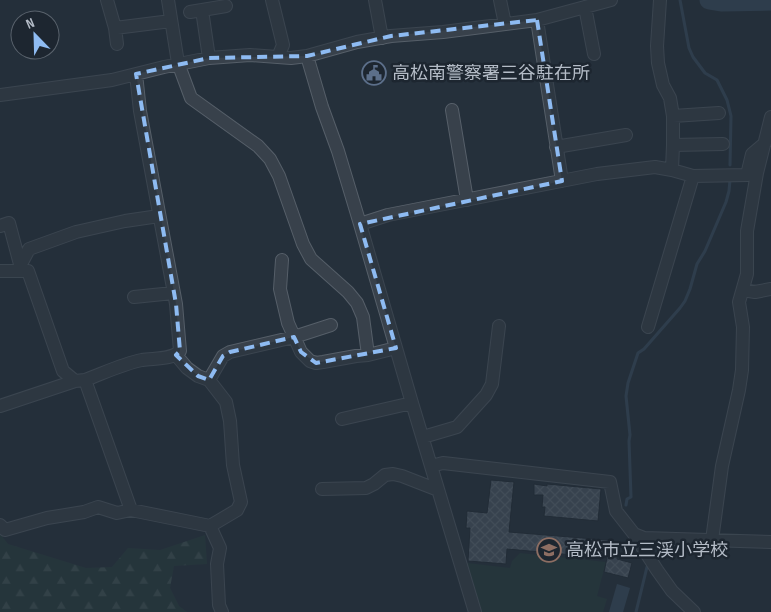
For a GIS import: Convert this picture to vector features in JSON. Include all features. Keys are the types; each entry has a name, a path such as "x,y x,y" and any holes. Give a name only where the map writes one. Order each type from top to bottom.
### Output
{"street":[{"path":"107,0 115,28 117,44"},
{"path":"168,0 178,63 191,98 258,146 270,158 279,176 303,244 311,259 348,292 363,317 368,355"},
{"path":"272,0 283,45 278,57"},
{"path":"375,0 382,38"},
{"path":"500,0 505,24"},
{"path":"0,95 112,80 178,63 209,58 250,55 291,58 307,56 357,42 382,38 537,20 611,0"},
{"path":"660,0 657,46 658,62 663,85 670,98 673,116 672,170"},
{"path":"592,4 594,54"},
{"path":"209,58 196,11 226,6"},
{"path":"537,20 562,181"},
{"path":"115,28 171,21"},
{"path":"307,56 322,107 338,151 475,612"},
{"path":"0,406 123,365 176,355 180,351 176,304 140,111 136,74"},
{"path":"452,110 468,200"},
{"path":"673,116 719,113"},
{"path":"712,540 722,466 742,370 743,327 739,302 746,274 747,231 757,173 771,116"},
{"path":"556,147 626,134"},
{"path":"360,224 388,215 597,174 655,167 693,176 747,175 752,154 765,143"},
{"path":"673,145 723,144"},
{"path":"648,327 693,176"},
{"path":"21,268 29,249 76,232 125,221 159,216"},
{"path":"0,226 9,223 21,268"},
{"path":"282,260 280,288 288,323 301,352 310,361 316,363 368,355 396,348"},
{"path":"0,270 21,268 28,271 64,371 80,380 131,510"},
{"path":"743,290 755,292 771,289"},
{"path":"134,297 173,293"},
{"path":"209,380 223,356 230,352 294,337 331,325"},
{"path":"423,437 457,426 486,395 492,384 499,326"},
{"path":"0,526 5,530 47,518 84,512 98,507 117,513 131,510 210,526 237,510 241,502 233,465 230,421 226,402 209,380 198,376 187,368 176,355"},
{"path":"342,419 412,403"},
{"path":"431,466 443,463 610,482 616,510 672,591 694,612"},
{"path":"322,490 366,488 386,475 393,474 438,490"},
{"path":"210,526 220,548 217,564 219,605 222,612"},
{"path":"634,534 644,538 771,542"}],"highlighted area":[{"path":"537,20 562,181 360,224 396,348 316,363 301,352 294,337 230,352 223,356 209,380 198,376 176,355 180,351 176,304 136,74 209,58 307,56 391,36"}],"green space":[{"path":"0,534 8,544 86,568 112,567 128,548 160,550 205,535 207,564 174,566 170,588 179,606 187,612 0,612"},
{"path":"520,553 606,562 597,596 607,599 603,612 482,612 467,563 510,568 512,561"}],"water":[{"path":"617,584 630,588 623,612 609,612"}],"building":[{"path":"491,480 514,482 509,532 619,541 617,559 632,563 628,578 604,572 607,558 507,549 506,564 468,561 470,528 466,528 467,511 487,513"},
{"path":"534,484 601,489 598,521 544,516 545,507 542,507 543,495 534,495"}],"waterway":[{"path":"680,0 689,48 693,57 705,73 717,80 727,100 731,116 730,165"},
{"path":"709,0 721,2 771,1"},
{"path":"626,505 627,499 631,497 630,435 626,396 628,383 638,353 644,349 685,301 697,264 705,251 726,202 730,180"},
{"path":"636,612 647,567"}],"place":[{"name":"高松南警察署三谷駐在所","path":"374,73"},
{"name":"高松市立三渓小学校","path":"549,550"}]}
